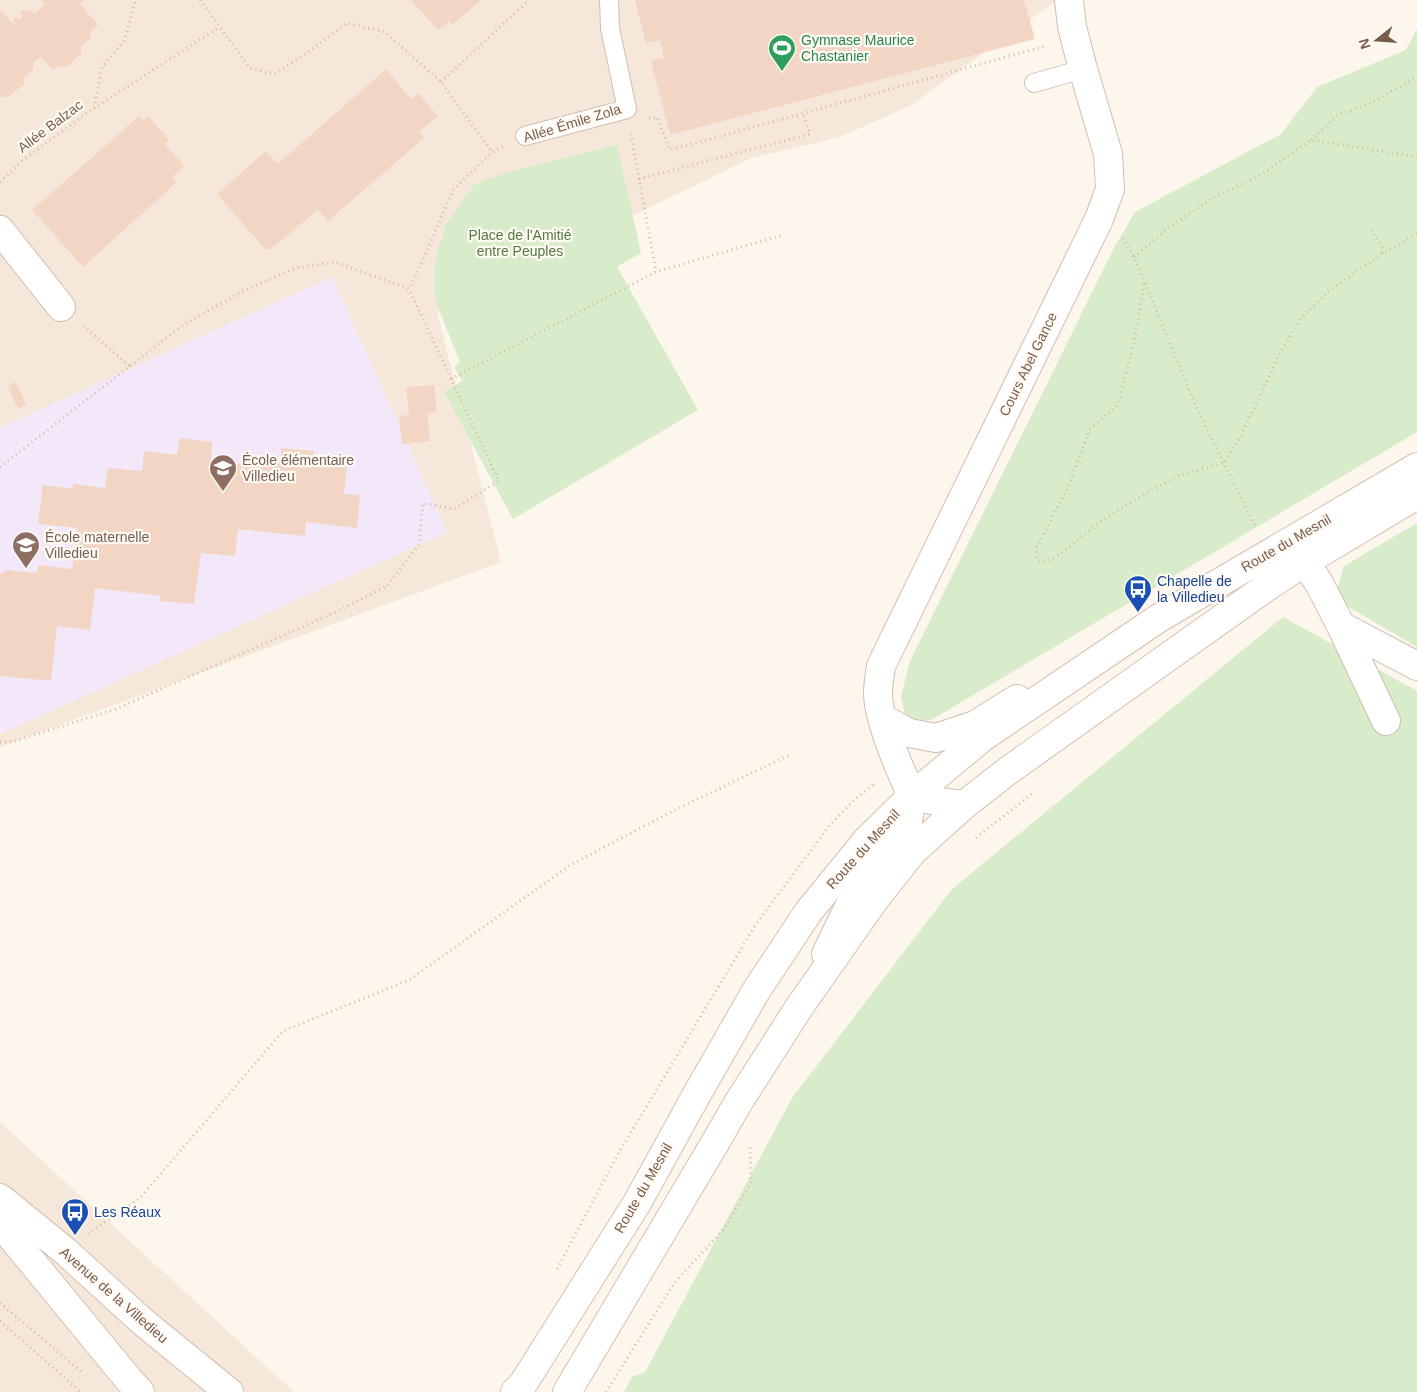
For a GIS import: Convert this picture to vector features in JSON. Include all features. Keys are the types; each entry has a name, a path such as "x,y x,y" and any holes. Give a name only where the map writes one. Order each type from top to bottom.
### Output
{"street":[{"name":"Cours Abel Gance","path":"912,796 901,772 882,718 878,694 881,666 1099,219 1110,189 1108,154 1072,27 1069,0"},
{"path":"0,230 61,307"},
{"name":"Route du Mesnil","path":"515,1392 523,1384 637,1203 696,1094 756,992 809,911 867,840 912,796 984,737 1159,618 1417,468"},
{"name":"Route du Mesnil","path":"567,1392 738,1103 798,1009 875,899 913,851 964,805 1017,764 1268,586 1417,495"},
{"name":"Route du Mesnil","path":"1305,562 1320,585 1341,626 1386,721"},
{"path":"882,718 909,733 936,738 976,725 1047,680 1159,618"},
{"path":"1341,626 1417,666"},
{"path":"798,1009 858,888 907,828 912,796 964,805"},
{"name":"Avenue de la Villedieu","path":"0,1198 65,1251 143,1322 228,1392"},
{"path":"0,1222 128,1380 140,1392"}],"lane":[{"name":"Allée Émile Zola","path":"525,136 628,115 610,28 609,0"},
{"path":"1034,83 1083,69"}],"path":[{"name":"Allée Balzac","path":"1,179 23,160 94,108 102,67 124,41 136,0"},
{"path":"200,0 250,68 274,74 302,57 347,23 385,32 441,82 492,152"},
{"path":"441,82 529,0"},
{"path":"94,108 220,27"},
{"path":"656,272 628,115 657,116 670,150 1046,46"},
{"path":"1134,257 1150,242 1216,196 1261,175 1311,140 1338,115 1369,104 1417,77"},
{"path":"639,180 810,134 804,113"},
{"name":"Allée Émile Zola","path":"409,289 453,190 492,152 525,136"},
{"path":"1311,140 1417,158"},
{"path":"1099,219 1116,225 1134,257 1199,413 1256,530"},
{"path":"1371,230 1383,253"},
{"path":"1144,284 1134,343 1118,405 1090,429 1068,487 1036,549 1038,560 1045,562 1056,558 1104,519 1178,476 1224,463 1241,436 1280,353 1302,317 1329,291 1383,253 1417,234"},
{"path":"451,379 656,272 782,235"},
{"path":"0,467 183,325 242,291 296,268 335,262 409,289 499,481 454,509 423,504 419,544 387,586 338,611 116,709 12,742 0,742"},
{"path":"61,307 130,366"},
{"path":"83,1238 140,1198 283,1032 409,980 572,864 679,808 789,755"},
{"path":"969,843 1037,789"},
{"path":"606,1392 676,1282 724,1228 751,1183 750,1142 746,1149"},
{"path":"0,1303 82,1373"},
{"path":"0,1321 81,1392"}],"shaded area":[{"path":"0,0 1057,0 910,106 840,137 751,158 437,312 501,562 0,747"},
{"name":"École élémentaire Villedieu","path":"332,277 447,532 0,734 0,428"},
{"path":"0,1122 294,1392 0,1392"}],"green space":[{"path":"1417,29 1417,432 931,720 907,722 901,697 910,661 1113,250 1135,212 1281,134 1317,87 1406,50"},
{"name":"Place de l'Amitié entre Peuples","path":"617,145 641,253 617,267 698,410 513,519 444,392 462,381 454,367 460,362 435,300 435,260 446,225 474,185 502,174"},
{"path":"1417,523 1417,647 1347,606 1337,589 1344,566"},
{"path":"1283,617 1417,691 1417,1392 624,1392 632,1377 645,1372 792,1098 952,889"}],"building":[{"path":"41,0 84,0 80,4 98,25 91,32 90,39 82,45 81,54 68,66 59,66 53,70 41,57 34,62 33,70 24,77 24,84 9,96 0,98 0,12 1,10 15,26 12,17 21,19 20,10 31,10 34,14 45,4"},
{"path":"411,0 481,0 452,25 449,21 438,30"},
{"name":"Gymnase Maurice Chastanier","path":"635,0 1024,0 1035,39 670,135 651,61 664,58 660,40 646,43"},
{"path":"386,69 411,99 418,93 438,116 419,132 424,138 328,221 318,210 272,248 266,250 217,194 266,151 278,164"},
{"path":"139,116 143,120 148,116 169,140 165,144 184,166 172,177 176,183 83,267 32,210"},
{"path":"16,382 26,405 18,409 8,386"},
{"path":"434,385 437,412 427,413 430,441 402,444 399,416 409,415 406,387"},
{"path":"180,438 212,442 211,462 246,464 246,459 281,461 281,448 314,451 313,461 347,465 344,494 360,495 357,528 306,522 305,536 238,529 235,556 201,553 194,604 160,601 161,596 95,588 90,630 57,626 51,681 0,676 0,573 4,573 4,570 37,573 38,565 72,569 77,528 38,524 43,485 73,489 73,484 105,488 108,468 142,471 144,451 177,455"}],"place":[{"name":"Gymnase Maurice Chastanier","path":"782,72"},
{"name":"École élémentaire Villedieu","path":"223,492"},
{"name":"École maternelle Villedieu","path":"26,569"},
{"name":"Chapelle de la Villedieu","path":"1138,613"},
{"name":"Les Réaux","path":"75,1236"}]}
